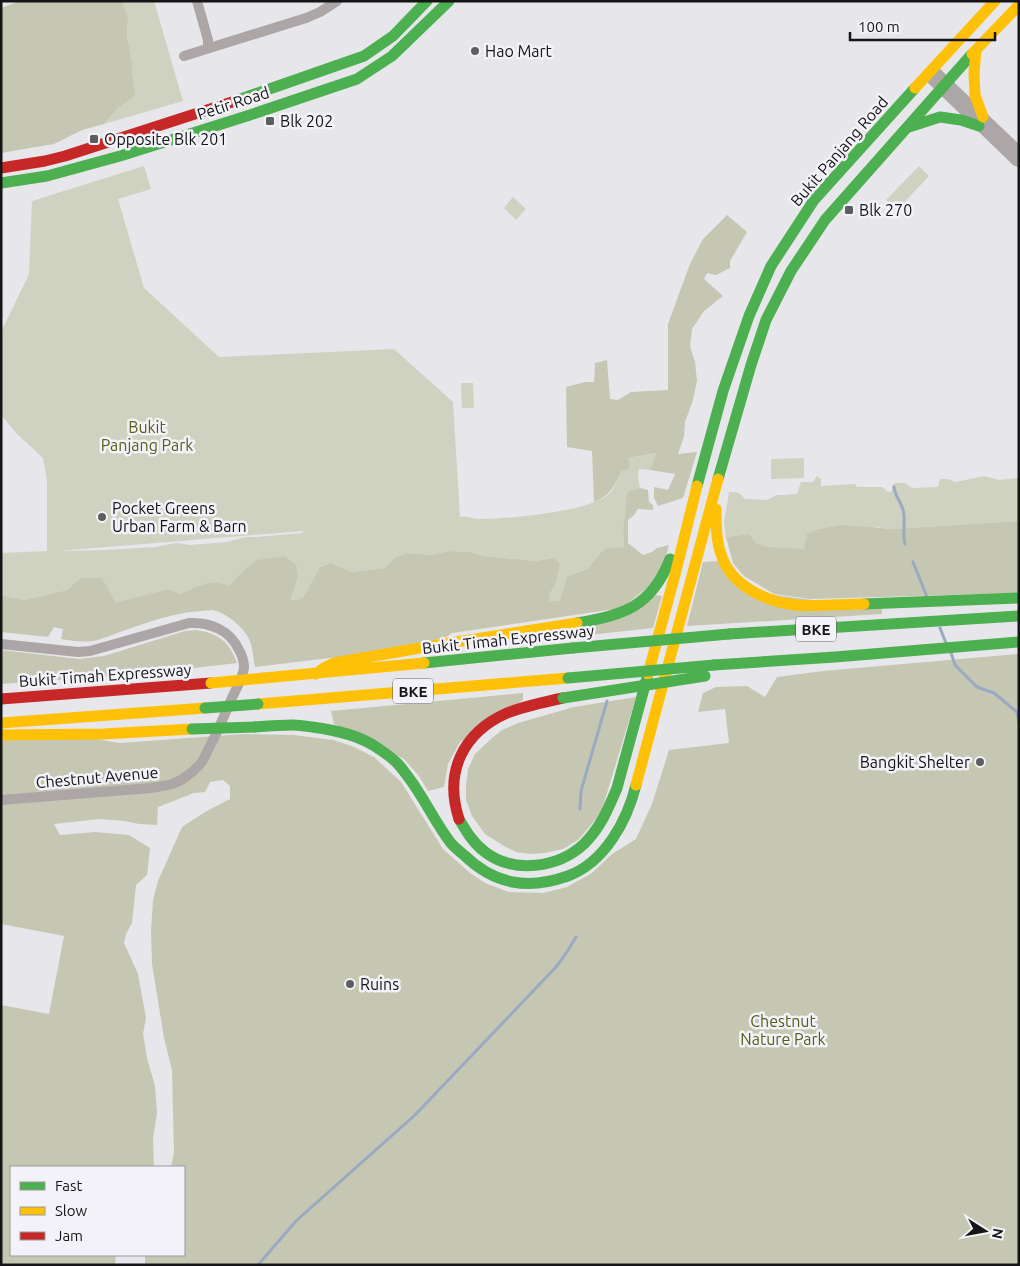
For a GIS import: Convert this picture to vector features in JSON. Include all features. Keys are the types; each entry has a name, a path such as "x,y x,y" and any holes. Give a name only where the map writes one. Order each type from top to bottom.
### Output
{"main road":[{"name":"Petir Road","path":"1,168 65,156 364,56 392,36 427,1"},
{"name":"Petir Road","path":"1,183 56,174 120,156 357,79 392,56 449,1"},
{"name":"Bukit Panjang Road","path":"749,663 705,676 563,698 520,708 502,715 487,724 466,746 457,765 453,788 456,810 468,835 484,852 498,860 514,865 532,866 548,864 568,856 584,843 605,816 617,788 671,571 723,391 749,316 772,266 814,200 995,1"},
{"path":"1,735 103,734 295,724 334,730 357,737 378,748 398,764 451,843 475,866 492,876 511,882 533,884 553,881 578,872 609,844 622,822 633,797 718,479 766,320 791,271 825,220 976,50 1019,5"},
{"path":"908,128 940,118 981,122 975,95 976,50"},
{"path":"242,98 236,110 241,115 250,115"},
{"path":"718,479 716,532 724,562 738,580 765,598 799,605 902,604 1019,598"},
{"path":"316,674 334,663 618,615 647,597 671,571"},
{"name":"Bukit Timah Expressway","path":"1,699 316,674 728,634 1019,616"},
{"name":"BKE","path":"1,723 258,704 714,664 749,663 1019,642"}],"street":[{"path":"197,1 208,40 208,48"},
{"path":"184,56 306,18 337,1"},
{"path":"930,72 1019,162"},
{"path":"981,122 1019,151"},
{"name":"Chestnut Avenue","path":"1,644 78,652 90,651 188,623 200,623 212,625 227,633 233,639 242,655 244,669 201,762 190,774 178,782 152,788 1,800"}],"green space":[{"path":"20,1 122,1 128,16 127,35 136,94 118,108 104,124 82,130 54,144 1,153 1,8"},
{"path":"122,1 154,1 183,101 104,124 118,108 136,93 127,35 128,16"},
{"name":"Bukit Panjang Park","path":"144,166 151,189 118,199 144,288 219,357 394,349 453,402 460,517 479,519 508,518 568,510 586,505 600,500 610,493 628,458 658,453 650,470 639,469 640,488 630,491 626,497 623,528 624,547 598,556 587,569 567,576 560,600 549,602 549,594 555,586 553,558 536,561 450,551 431,555 408,553 397,556 384,568 351,572 331,563 320,567 303,597 296,601 291,600 298,578 284,556 258,561 246,568 229,587 204,584 181,594 168,589 115,604 109,590 82,578 67,590 24,600 1,595 1,553 47,551 47,480 43,458 18,435 1,415 1,336 29,274 32,201","holes":["303,531 302,533 245,537 227,542 190,545 176,543 156,547 58,551"]},
{"path":"919,166 929,176 897,210 886,200"},
{"path":"513,197 526,209 516,220 504,208"},
{"path":"727,215 747,232 730,261 730,268 716,275 707,273 704,279 723,296 704,311 692,329 690,347 695,362 697,381 678,454 697,452 683,498 658,506 654,498 654,487 668,490 675,474 650,470 657,453 628,458 630,469 622,471 608,494 594,502 592,451 567,447 566,387 585,382 594,382 595,363 607,360 610,399 618,400 631,392 668,390 668,324 690,264 703,239"},
{"path":"461,383 473,383 474,408 462,408"},
{"path":"804,458 804,478 771,479 771,459"},
{"path":"817,476 821,479 821,486 855,484 857,487 882,487 888,492 892,491 892,486 895,483 905,483 912,488 938,487 940,479 956,482 984,476 999,480 1019,478 1019,521 894,529 875,527 810,599 749,534 726,537 724,523 729,492 738,493 744,499 767,500 777,495 797,494 801,482 813,482"},
{"path":"640,488 648,490 649,502 653,505 653,510 638,509 628,520 628,543 643,555 657,548 669,545 663,569 654,582 622,608 452,633 445,638 346,656 255,667 251,644 245,633 228,617 212,610 188,612 162,618 98,640 89,641 61,639 63,629 54,627 48,637 1,632 1,595 24,600 67,590 81,578 102,578 115,603 168,589 181,594 210,583 229,586 246,568 258,560 284,556 296,565 298,578 291,599 296,601 303,597 320,567 331,563 351,572 384,568 397,556 408,553 431,555 450,551 536,561 553,558 560,563 555,586 549,594 549,602 560,600 567,576 587,569 606,548 624,547 623,528 626,497 629,491"},
{"path":"1019,521 1019,593 810,599 774,594 744,576 733,563 726,537 749,534 757,544 767,547 804,549 807,534 815,530 842,525 894,529"},
{"path":"719,561 742,591 882,609 882,614 687,626 703,562"},
{"path":"656,595 662,596 653,628 570,637 570,631"},
{"path":"196,630 211,633 227,644 237,663 141,674 1,684 1,650 79,659 104,656 185,631"},
{"name":"Chestnut Nature Park","path":"1019,654 1019,1265 145,1265 145,1256 185,1256 185,1166 171,1166 174,1153 172,1070 164,1038 152,964 151,931 153,900 158,881 182,827 230,799 230,786 223,780 210,782 205,792 194,793 158,807 157,825 99,819 54,824 60,835 95,832 129,835 150,848 147,875 136,885 132,923 124,943 138,974 146,1018 143,1034 155,1086 157,1113 153,1139 154,1166 10,1166 10,1256 116,1256 115,1265 1,1265 1,1005 49,1014 64,936 1,924 1,738 57,733 120,743 243,734 294,735 333,740 352,746 374,757 401,782 443,849 470,873 485,883 509,892 543,893 567,887 592,873 612,854 636,839 652,804 669,750 729,743 725,709 698,712 703,693 716,687 747,686 765,697 777,677 823,671"},
{"path":"523,693 523,700 460,742 448,764 444,787 428,791 419,776 404,759 334,724 331,711"},
{"path":"636,697 601,813 578,840 563,849 530,854 516,852 485,834 472,816 466,800 466,787 468,769 475,754 491,739 502,730 518,723 574,707"}],"waterway":[{"path":"894,487 904,514 905,544"},
{"path":"913,562 927,597"},
{"path":"940,628 946,643"},
{"path":"951,653 955,665 977,687 994,693 1017,712 1019,723"},
{"path":"580,809 581,791 607,701"},
{"path":"258,1265 296,1221 415,1115 556,967 576,937"}],"traffic: fast":[{"path":"232,102 364,56 393,36 427,1"},
{"path":"1,183 47,176 120,156 357,79 392,56 449,1"},
{"path":"718,479 766,320 791,271 825,220 972,54"},
{"path":"697,486 723,391 749,316 771,266 814,200 915,88"},
{"path":"909,127 940,117 961,120 979,126"},
{"path":"577,623 608,617 634,606 654,588 663,575 670,559"},
{"path":"864,604 1019,598"},
{"path":"729,634 1019,616"},
{"path":"573,648 729,634"},
{"path":"714,665 1019,642"},
{"path":"424,663 573,648"},
{"path":"568,678 714,665"},
{"path":"459,819 477,845 497,859 509,863 522,865 549,863 562,858 584,844 604,818 617,788 648,674"},
{"path":"563,698 705,676"},
{"path":"205,708 258,704"},
{"path":"255,727 293,725 321,728 347,734 372,744 391,757 402,769 455,847 488,873 500,879 513,882 539,883 553,880 581,870 593,861 613,839 627,812 636,785"},
{"path":"192,729 255,727"}],"traffic: slow":[{"path":"915,88 995,1"},
{"path":"972,54 1019,5"},
{"path":"976,50 975,95 983,117"},
{"path":"636,785 718,479"},
{"path":"648,674 697,486"},
{"path":"716,509 716,526 721,554 732,575 751,590 761,596 796,605 864,604"},
{"path":"316,674 334,663 577,623"},
{"path":"264,678 424,663"},
{"path":"211,683 264,678"},
{"path":"258,704 568,678"},
{"path":"1,723 205,708"},
{"path":"1,735 103,734 192,729"}],"traffic: jam":[{"path":"1,168 65,156 232,102"},
{"path":"1,699 211,683"},
{"path":"459,819 454,786 456,771 468,743 491,721 507,713 563,698"}],"place":[{"name":"Hao Mart","path":"475,51"},
{"name":"Blk 202","path":"270,121"},
{"name":"Opposite Blk 201","path":"94,139"},
{"name":"Blk 270","path":"849,210"},
{"name":"Pocket Greens Urban Farm & Barn","path":"102,517"},
{"name":"Bangkit Shelter","path":"980,762"},
{"name":"Ruins","path":"350,984"}]}
